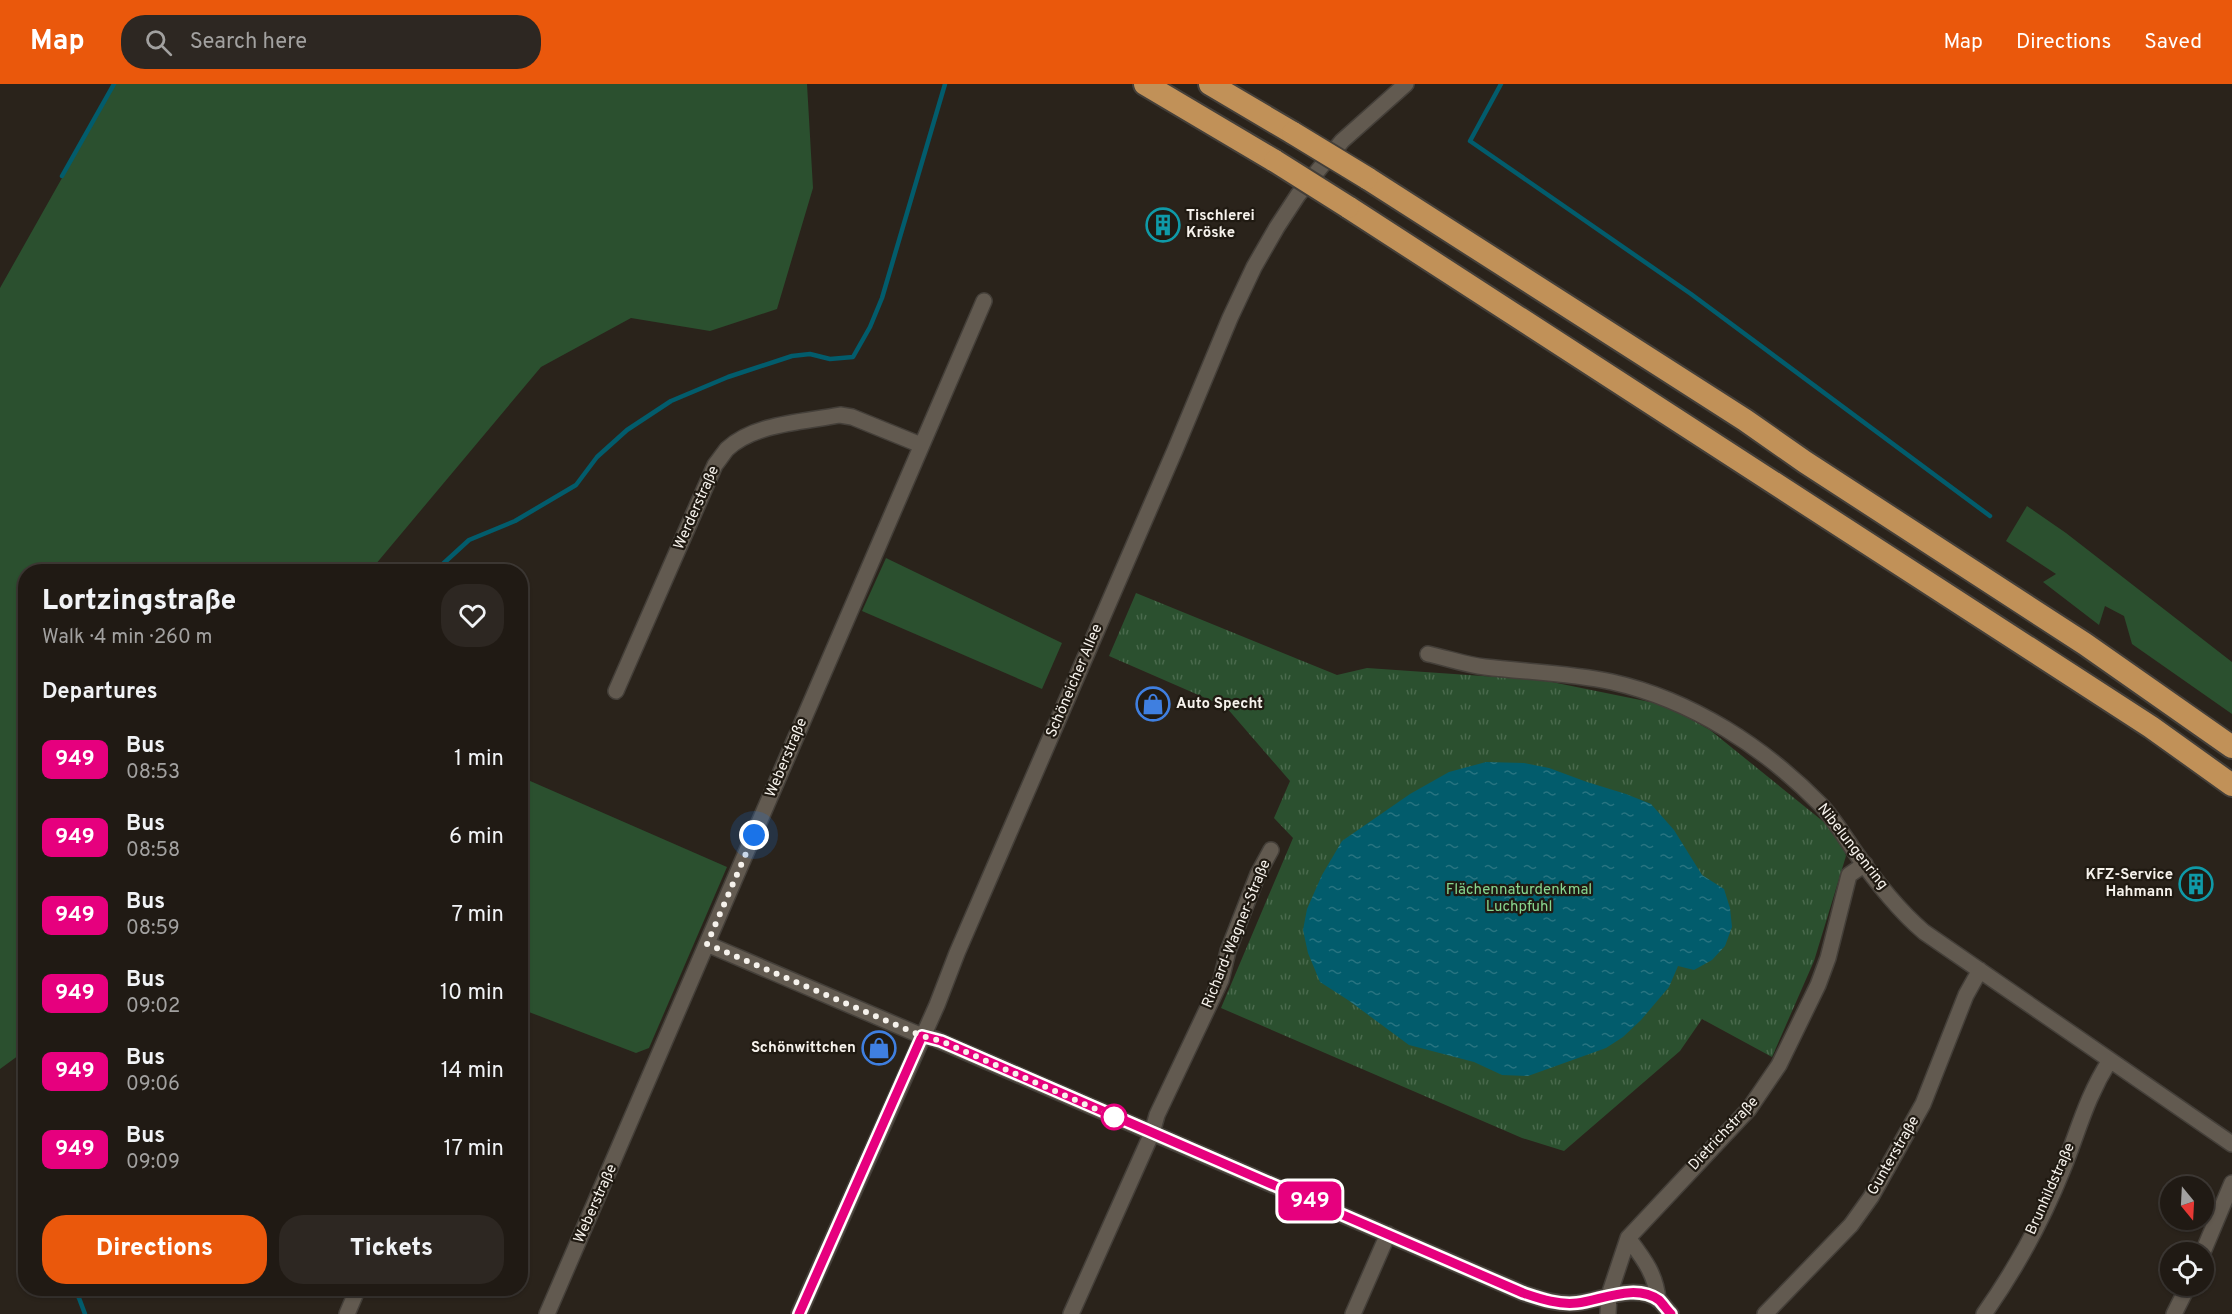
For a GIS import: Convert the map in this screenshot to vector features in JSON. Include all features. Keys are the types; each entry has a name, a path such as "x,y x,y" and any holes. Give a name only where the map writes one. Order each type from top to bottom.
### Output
{"highway":[{"path":"1145,84 1348,207 2151,727 2232,785"},
{"path":"1210,84 1367,178 1735,414 2085,644 2232,747"}],"street":[{"name":"Schöneicher Allee","path":"799,1314 922,1036 1230,318 1254,267 1298,195 1342,141 1406,84"},
{"name":"Weberstraße","path":"547,1314 984,301"},
{"name":"Werderstraße","path":"616,691 716,465 726,450 741,439 758,432 840,415 852,417 921,445"},
{"name":"Nibelungenring","path":"1428,654 1484,667 1586,677 1649,692 1683,706 1756,749 1789,775 1822,807 1912,922 2232,1144"},
{"name":"Richard-Wagner-Straße","path":"1071,1314 1152,1133 1157,1115 1221,980 1228,951 1258,874 1271,850"},
{"name":"Dietrichstraße","path":"1608,1314 1609,1295 1628,1238 1749,1109 1779,1065 1818,985 1828,958 1849,875 1865,864"},
{"path":"707,944 922,1036 941,1041 1523,1293 1550,1302 1577,1303 1609,1295 1641,1293 1658,1300 1671,1314"},
{"name":"Gunterstraße","path":"1765,1314 1851,1224 1871,1197 1923,1104 1966,995 1980,970"},
{"name":"Brunhildstraße","path":"1984,1314 2036,1226 2063,1170 2086,1104 2110,1060"},
{"path":"2207,1242 2232,1183"},
{"path":"1353,1314 1388,1234"},
{"path":"1628,1238 1647,1263 1657,1283 1658,1300"},
{"path":"347,1314 355,1296"},
{"path":"2174,1314 2183,1296"}],"green space":[{"path":"115,84 807,84 813,188 777,309 710,331 631,318 541,367 376,564 18,564 18,1056 0,1069 0,288"},
{"path":"2027,506 2066,533 2232,662 2232,714 2132,644 2124,616 2105,606 2099,625 2043,582 2056,574 2006,541"},
{"path":"886,558 1062,643 1042,689 862,611"},
{"name":"Flächennaturdenkmal Luchpfuhl","path":"1136,593 1337,675 1367,668 1542,680 1665,705 1710,730 1840,835 1846,856 1814,961 1772,1057 1702,1019 1680,1051 1564,1151 1522,1138 1221,1008 1293,838 1274,818 1290,781 1226,707 1109,656"},
{"path":"528,780 727,867 649,1048 636,1053 528,1012"}],"water":[{"path":"1486,762 1524,763 1549,768 1651,804 1674,830 1702,875 1724,889 1730,908 1732,927 1725,946 1712,960 1694,970 1678,966 1669,987 1623,1037 1606,1048 1528,1076 1502,1075 1474,1062 1409,1045 1320,982 1308,953 1303,930 1307,909 1322,875 1342,841 1410,794 1449,772"}],"waterway":[{"path":"62,176 114,84"},
{"path":"443,564 469,540 515,521 576,485 597,457 627,430 671,401 728,377 792,356 810,354 830,359 853,357 870,327 882,298 945,84"},
{"path":"1501,84 1470,141 1691,294 1990,516"},
{"path":"78,1296 85,1314"}],"bus line":[{"name":"949","path":"799,1314 922,1036 941,1041 1523,1293 1550,1302 1577,1303 1609,1295 1641,1293 1658,1300 1671,1314"}],"place":[{"name":"Tischlerei Kröske","path":"1163,225"},
{"name":"Auto Specht","path":"1153,704"},
{"name":"KFZ-Service Hahmann","path":"2196,884"},
{"name":"Schönwittchen","path":"879,1048"}],"route":[{"path":"754,835 707,944 922,1036 941,1041 1114,1117"}]}
